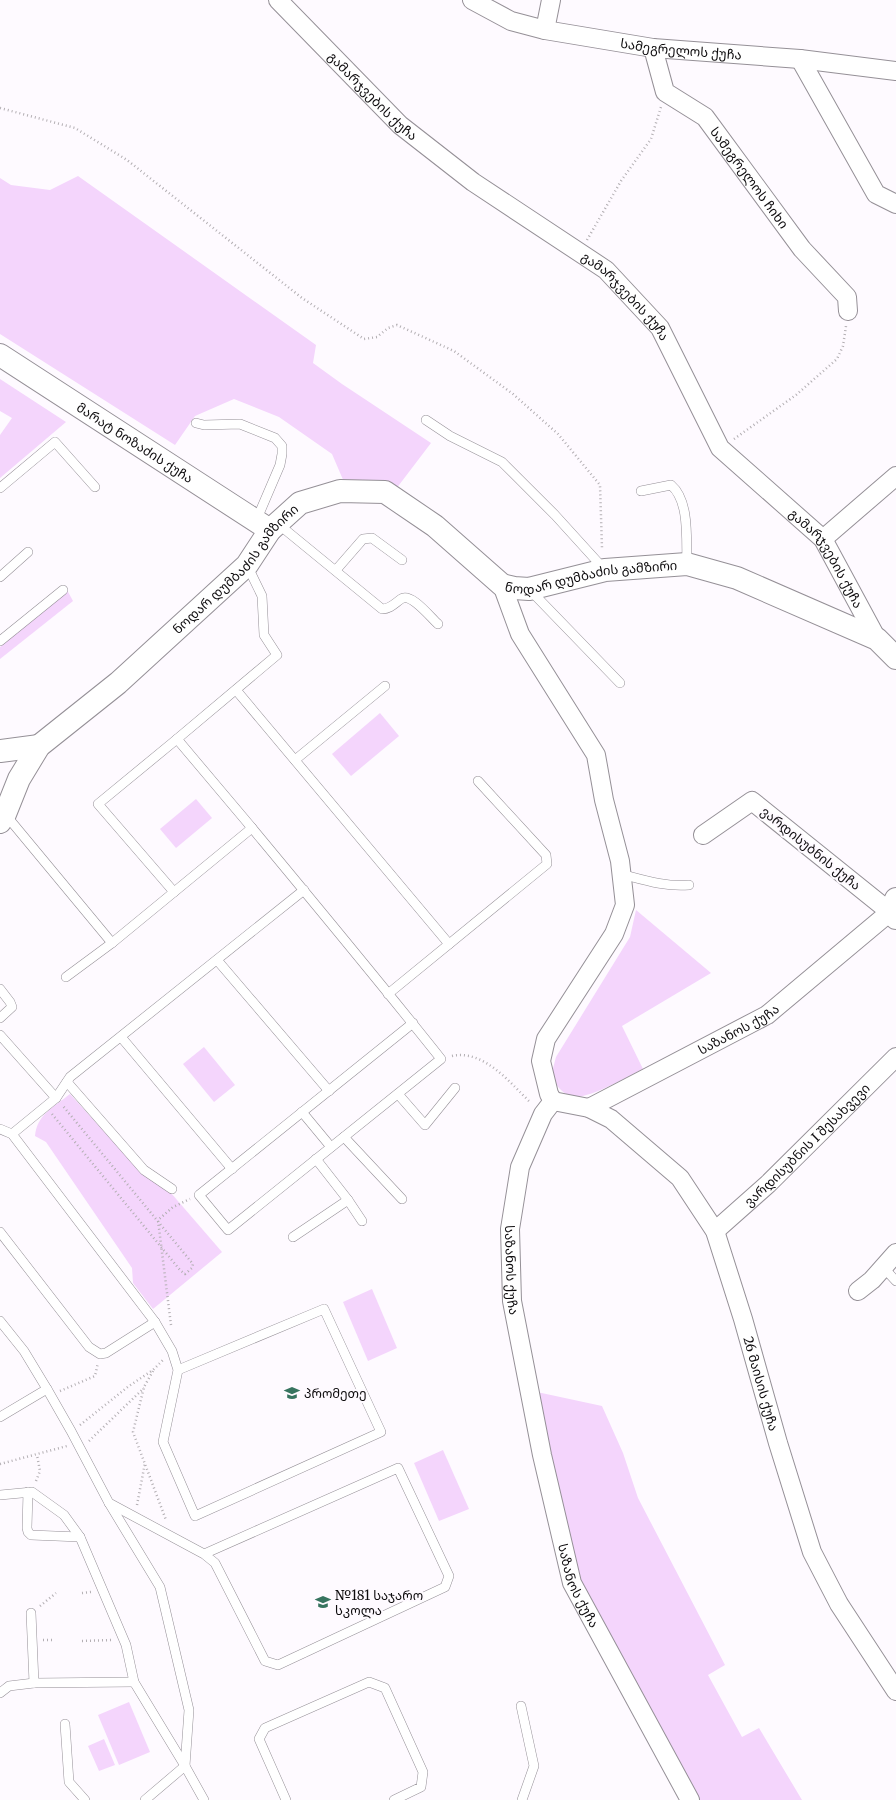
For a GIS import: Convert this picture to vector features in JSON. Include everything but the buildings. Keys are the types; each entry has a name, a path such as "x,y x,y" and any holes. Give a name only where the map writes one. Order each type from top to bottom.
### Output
{"street":[{"name":"გამარჯვების ქუჩა","path":"278,0 400,125 473,182 606,270 660,328 720,448 823,539 877,639 896,658"},
{"name":"სამეგრელოს ქუჩა","path":"472,0 511,21 545,30 653,48 800,59 896,71"},
{"path":"545,30 551,0"},
{"path":"653,48 665,92"},
{"path":"800,59 876,194 896,204"},
{"name":"სამეგრელოს ჩიხი","path":"665,92 706,117 802,249 847,297 848,311"},
{"name":"მარატ ნოზაძის ქუჩა","path":"0,355 268,525"},
{"path":"823,539 896,476"},
{"name":"ნოდარ დუმბაძის გამზირი","path":"2,818 19,779 38,746 118,683 247,565 268,525 300,503 340,492 385,492 435,526 502,585 514,588 529,589 605,570 687,564 737,578 877,639"},
{"path":"502,585 520,634 596,755 604,800 620,861 625,905 614,934 546,1039 541,1060 549,1094 548,1108 589,1108"},
{"path":"0,751 38,746"},
{"path":"0,782 5,805 2,818"},
{"name":"ვარდისუბნის ქუჩა","path":"703,835 752,801 894,910"},
{"name":"საზანოს ქუჩა","path":"589,1108 768,1016 894,910"},
{"name":"ვარდისუბნის I შესახვევი","path":"715,1231 768,1184 896,1057"},
{"name":"საზანოს ქუჩა","path":"548,1108 520,1167 510,1229 512,1302 542,1455 572,1583 690,1800"},
{"name":"26 მაისის ქუჩა","path":"589,1108 610,1119 680,1178 715,1231 743,1319 778,1443 812,1552 839,1604 896,1691"},
{"path":"858,1291 872,1280 896,1253"}],"lane":[{"path":"426,420 450,436 502,462 605,570"},
{"path":"196,423 204,425 240,424 275,438 282,446 282,454 268,525 336,570 382,609 388,609 402,598 408,597 438,624"},
{"path":"0,488 55,442 95,487"},
{"path":"641,491 671,485 678,491 683,506 687,564"},
{"path":"336,570 363,539 372,538 402,560"},
{"path":"0,577 28,552"},
{"path":"174,892 98,804 277,655 264,635 262,596 247,565"},
{"path":"529,589 620,684"},
{"path":"0,641 63,590"},
{"path":"295,760 384,686"},
{"path":"236,690 449,944"},
{"path":"177,739 304,890 413,1024 441,1059 228,1230 199,1195 413,1024"},
{"path":"388,994 547,864 546,855 478,781"},
{"path":"2,818 112,943"},
{"path":"66,978 112,943 252,828"},
{"path":"621,874 659,884 676,886 689,885"},
{"path":"12,1134 56,1098 70,1078 304,890"},
{"path":"217,960 328,1091"},
{"path":"0,989 12,1007 0,1018"},
{"path":"0,1035 56,1098"},
{"path":"121,1037 232,1168"},
{"path":"67,1082 144,1170 172,1189"},
{"path":"398,1094 425,1125 455,1088"},
{"path":"302,1112 331,1148"},
{"path":"0,1129 12,1134 154,1322 171,1349 178,1370 163,1442 195,1516 381,1432 324,1309 178,1370"},
{"path":"344,1137 402,1199"},
{"path":"316,1159 348,1200 362,1221"},
{"path":"293,1237 348,1200"},
{"path":"0,1232 89,1346 100,1354 106,1353 154,1322"},
{"path":"883,1267 896,1281"},
{"path":"0,1322 24,1351 47,1389 109,1503 160,1587 189,1710 185,1766 146,1800"},
{"path":"0,1417 47,1389"},
{"path":"109,1503 204,1554 215,1562 265,1661 278,1665 445,1588 449,1576 398,1468 204,1554"},
{"path":"0,1494 30,1492 64,1515 80,1537 126,1645 134,1682 204,1800"},
{"path":"30,1492 28,1532 31,1535 80,1537"},
{"path":"31,1613 34,1683"},
{"path":"0,1693 9,1686 34,1683 134,1682"},
{"path":"286,1800 259,1739 265,1728 369,1682 385,1688 424,1772 421,1787 394,1800"},
{"path":"521,1706 534,1766 522,1800"},
{"path":"65,1724 69,1782 85,1800"}],"path":[{"path":"580,252 621,182 651,139 665,92"},
{"path":"0,108 75,128 127,160 302,298 364,339 377,337 388,328 397,325 454,351 513,394 558,434 600,485 601,543 605,570"},
{"path":"720,448 796,395 837,359 843,346 848,311"},
{"path":"441,1059 460,1054 477,1057 495,1068 548,1108"},
{"path":"46,1107 180,1270 185,1274 192,1268 193,1264 158,1220 56,1098"},
{"path":"158,1220 173,1207 199,1195"},
{"path":"158,1220 171,1322"},
{"path":"171,1349 153,1370 144,1387 133,1432 172,1537"},
{"path":"70,1387 95,1376 98,1361"},
{"path":"71,1431 153,1370"},
{"path":"0,1464 37,1454 79,1446 144,1387"},
{"path":"30,1492 40,1471 37,1454"},
{"path":"135,1518 145,1462"},
{"path":"31,1613 56,1593"},
{"path":"82,1640 123,1638"}],"shaded area":[{"path":"78,176 316,345 313,363 431,443 396,489 344,482 332,454 279,417 234,399 195,416 175,445 0,334 0,178 11,185 50,190"},
{"path":"0,379 66,422 0,478 0,435 12,418 0,411"},
{"path":"67,590 73,601 0,659 0,647"},
{"path":"380,713 399,736 351,776 332,754"},
{"path":"196,799 212,818 176,848 160,829"},
{"path":"636,910 711,973 622,1026 643,1069 596,1092 577,1097 570,1096 559,1088 551,1076 556,1057 630,937"},
{"path":"204,1047 235,1085 214,1102 183,1064"},
{"path":"70,1094 140,1171 171,1193 222,1252 153,1309 133,1283 132,1268 46,1142 35,1136 36,1128 43,1116 52,1107"},
{"path":"372,1289 397,1348 368,1361 343,1302"},
{"path":"537,1392 602,1406 623,1453 638,1498 725,1665 708,1675 742,1737 759,1728 802,1800 696,1800 576,1578"},
{"path":"443,1450 469,1509 439,1521 414,1463"},
{"path":"129,1702 150,1752 119,1765 98,1715"},
{"path":"104,1739 115,1765 99,1771 88,1746"}],"place":[{"name":"პრომეთე","path":"292,1393"},
{"name":"№181 საჯარო სკოლა","path":"323,1602"}]}
